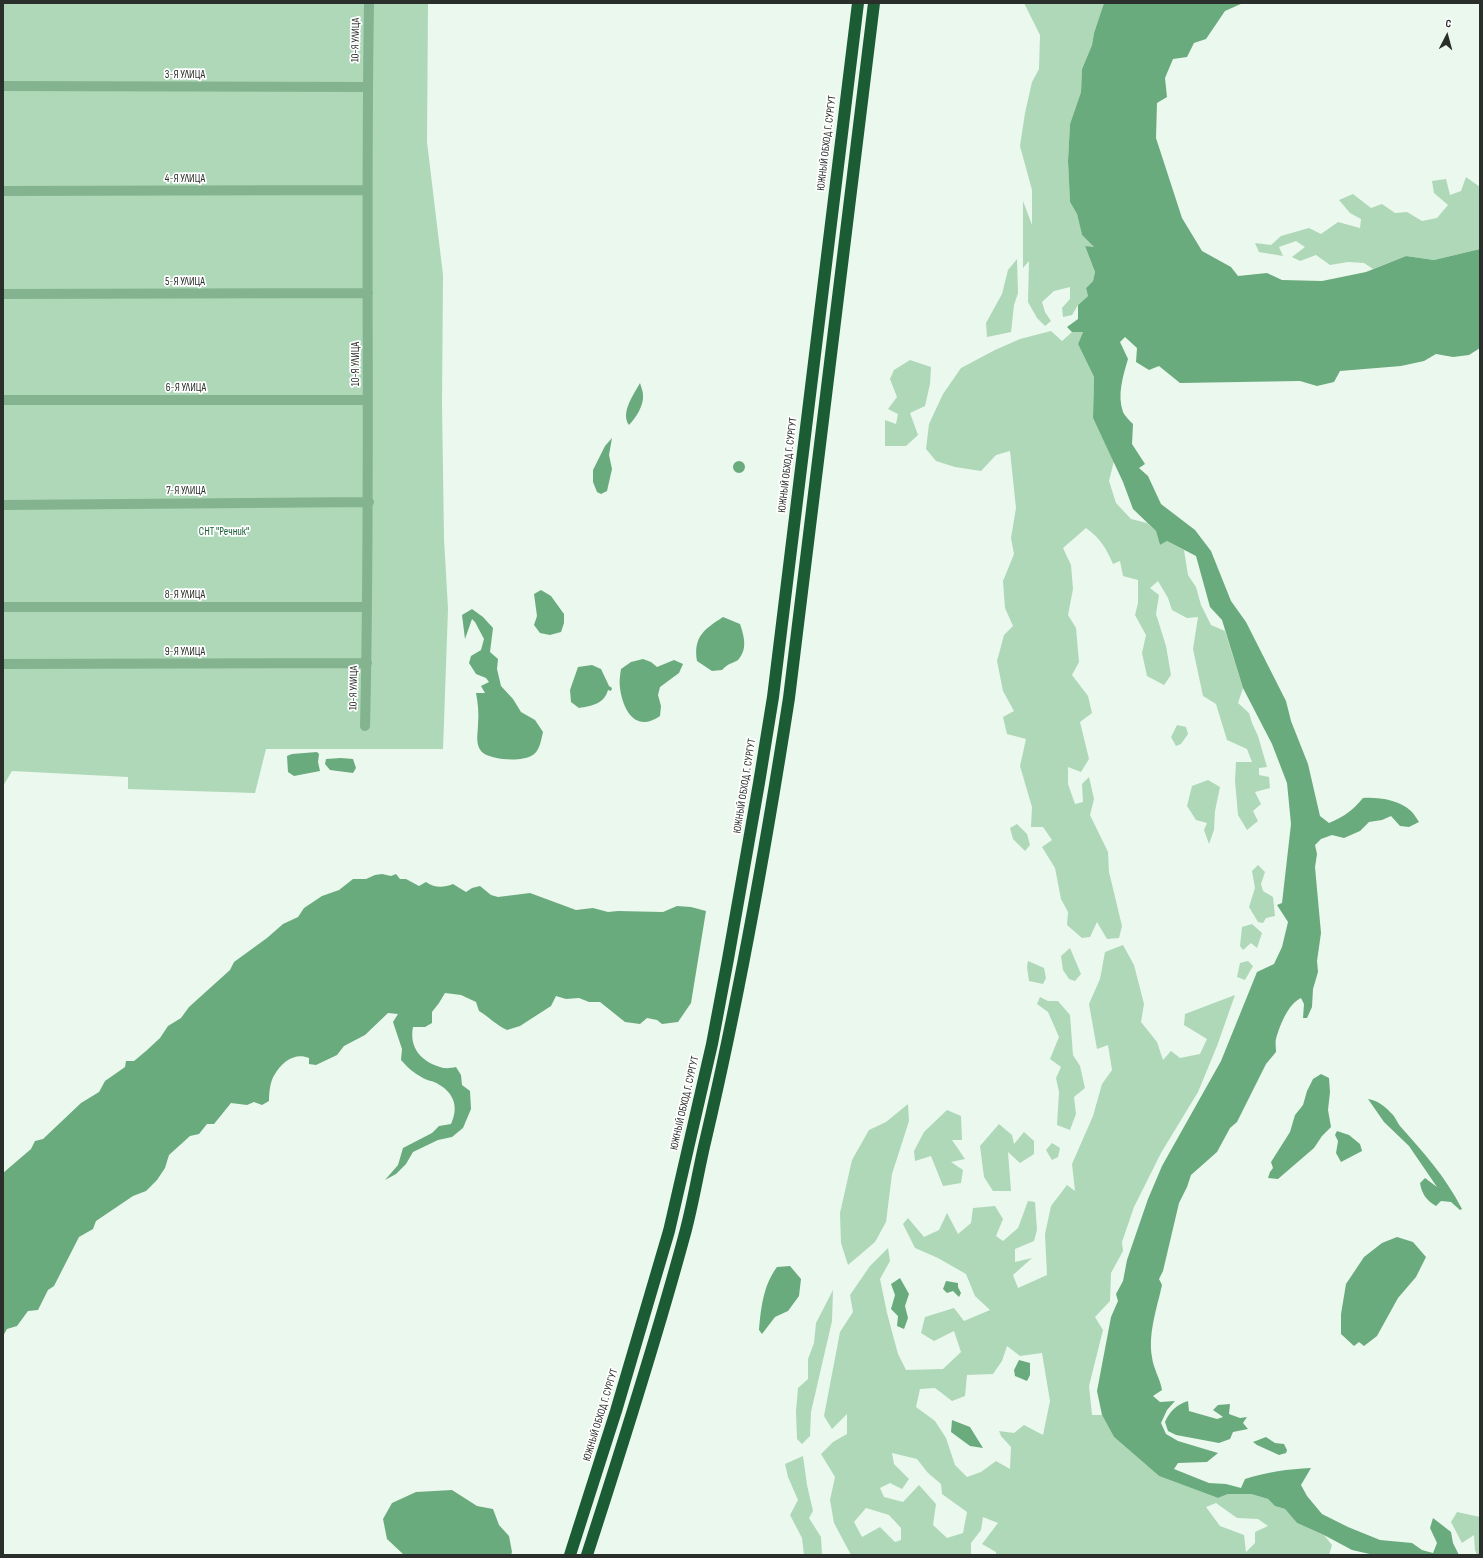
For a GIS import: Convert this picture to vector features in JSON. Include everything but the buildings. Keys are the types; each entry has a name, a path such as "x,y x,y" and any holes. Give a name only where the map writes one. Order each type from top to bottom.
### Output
{"highway":[{"name":"ЮЖНЫЙ ОБХОД Г. СУРГУТ","path":"570,1555 616,1411 669,1231 712,1044 728,959 760,784 773,696 858,3"},
{"path":"587,1555 632,1416 684,1235 728,1047 747,947 776,786 789,698 874,3"}],"street":[{"name":"10-Я УЛИЦА","path":"365,726 369,502 367,190 369,3"},
{"name":"3-Я УЛИЦА","path":"3,86 368,87"},
{"name":"4-Я УЛИЦА","path":"3,191 367,190"},
{"name":"5-Я УЛИЦА","path":"3,294 368,293"},
{"name":"6-Я УЛИЦА","path":"3,400 368,400"},
{"name":"7-Я УЛИЦА","path":"3,505 369,502"},
{"name":"8-Я УЛИЦА","path":"3,607 367,607"},
{"name":"9-Я УЛИЦА","path":"3,664 366,663"}],"green space":[{"name":"СНТ \"Речник\"","path":"3,3 428,3 427,142 443,275 442,405 444,539 448,609 443,749 266,749 255,793 128,789 128,777 12,771 3,786"},
{"path":"1024,3 1104,3 1094,33 1092,45 1082,69 1081,92 1070,124 1068,161 1070,202 1077,214 1082,235 1095,248 1085,246 1095,272 1093,281 1086,288 1088,296 1078,305 1072,315 1063,317 1062,308 1070,299 1070,287 1054,291 1042,302 1045,312 1051,321 1045,326 1037,318 1028,302 1029,261 1023,268 1023,201 1032,225 1032,190 1020,146 1032,82 1039,69 1040,35"},
{"path":"1466,177 1480,187 1480,249 1434,260 1406,256 1373,269 1364,263 1348,262 1330,265 1316,255 1300,261 1292,257 1305,247 1296,241 1279,247 1283,256 1259,252 1255,243 1271,245 1281,236 1309,228 1321,234 1338,222 1360,228 1361,219 1350,213 1339,200 1353,194 1371,208 1382,204 1395,213 1407,212 1422,221 1437,218 1448,205 1434,193 1432,181 1446,179 1450,195 1461,191"},
{"path":"1017,259 1018,293 1014,305 1011,332 987,337 986,323 1002,294 1008,270"},
{"path":"1051,331 1062,341 1072,332 1083,332 1078,344 1094,377 1093,418 1114,461 1109,481 1116,503 1131,519 1147,523 1156,531 1160,545 1167,541 1184,550 1188,575 1196,587 1201,605 1211,625 1225,631 1243,688 1238,703 1249,713 1258,736 1267,767 1259,768 1259,775 1269,777 1270,788 1255,792 1261,804 1253,811 1258,821 1247,830 1238,815 1235,781 1236,762 1252,762 1247,749 1227,740 1216,704 1203,696 1193,649 1198,617 1187,618 1172,610 1168,598 1158,581 1150,588 1159,595 1156,614 1166,646 1171,675 1164,685 1147,676 1142,653 1146,635 1135,615 1138,603 1138,580 1123,576 1120,561 1113,564 1108,553 1096,536 1086,528 1063,548 1071,565 1073,589 1068,615 1076,628 1079,662 1072,675 1088,696 1092,713 1080,722 1089,759 1081,772 1068,767 1068,784 1075,804 1083,802 1082,784 1089,777 1094,799 1090,815 1108,852 1109,872 1122,926 1119,938 1107,939 1097,922 1090,937 1082,938 1067,925 1068,912 1061,899 1055,868 1042,847 1052,840 1043,827 1031,827 1032,807 1020,766 1026,739 1007,734 1003,717 1014,711 1003,691 997,661 1004,635 1013,626 1005,608 1003,581 1014,554 1011,538 1016,508 1010,451 996,455 981,471 955,467 936,461 926,449 929,424 943,394 961,368 1020,339"},
{"path":"910,360 931,367 930,384 925,406 910,413 918,435 906,446 885,446 885,420 896,424 898,414 888,409 897,397 890,379 894,370"},
{"path":"1177,725 1186,727 1188,734 1181,744 1176,746 1171,737"},
{"path":"1208,780 1220,787 1215,811 1214,830 1209,844 1204,830 1207,823 1196,820 1187,806 1192,786"},
{"path":"1017,824 1027,834 1030,845 1025,851 1013,839 1010,828"},
{"path":"1258,865 1265,872 1261,884 1263,891 1273,897 1275,916 1266,918 1263,923 1258,922 1249,907 1255,888 1252,871"},
{"path":"1252,924 1262,933 1257,948 1251,943 1243,950 1240,946 1242,927"},
{"path":"1123,945 1134,965 1144,1004 1141,1022 1157,1042 1163,1060 1171,1051 1180,1058 1200,1054 1207,1039 1184,1025 1185,1014 1235,995 1217,1046 1198,1092 1161,1153 1134,1207 1122,1242 1123,1251 1111,1273 1110,1301 1095,1317 1103,1330 1089,1386 1092,1415 1102,1415 1114,1437 1159,1476 1218,1498 1228,1494 1251,1494 1268,1499 1275,1506 1285,1509 1297,1523 1324,1535 1332,1545 1329,1555 996,1555 996,1552 982,1544 998,1523 983,1517 981,1530 971,1543 971,1555 851,1555 834,1523 830,1500 835,1477 821,1454 833,1442 847,1434 847,1414 832,1429 824,1416 840,1332 853,1312 850,1295 870,1266 888,1248 890,1261 880,1279 898,1354 906,1370 943,1369 961,1352 954,1331 934,1341 921,1333 925,1317 954,1308 964,1321 990,1310 975,1296 966,1274 938,1258 915,1248 903,1224 908,1218 924,1237 939,1230 947,1213 958,1234 971,1223 973,1208 995,1206 1003,1219 996,1236 1003,1241 1018,1228 1028,1201 1035,1202 1037,1230 1034,1241 1015,1249 1015,1262 1032,1258 1013,1275 1018,1288 1047,1275 1045,1234 1051,1206 1067,1185 1075,1191 1072,1164 1093,1116 1102,1084 1112,1070 1108,1045 1097,1049 1089,1004 1100,979 1105,952","holes":["1007,1346 1020,1356 1042,1353 1050,1401 1043,1435 1024,1425 1014,1433 999,1431 1001,1436 1011,1447 1010,1469 996,1461 981,1472 967,1477 955,1465 946,1438 935,1421 916,1407 920,1389 935,1388 952,1401 965,1396 967,1375 993,1374 1002,1361","892,1453 917,1459 928,1473 941,1484 942,1494 967,1512 963,1533 947,1538 933,1525 936,1504 919,1485 903,1502 884,1497 880,1488 890,1483 902,1489 909,1479 894,1464","1216,1503 1237,1518 1258,1519 1268,1526 1255,1532 1255,1543 1246,1552 1244,1535 1220,1526 1206,1507","866,1508 889,1515 901,1528 901,1540 895,1542 880,1527 862,1537 854,1522"]},
{"path":"1070,948 1081,974 1075,981 1069,979 1063,970 1061,956"},
{"path":"1028,961 1044,968 1046,978 1043,984 1029,981 1027,967"},
{"path":"1248,961 1253,966 1245,980 1237,977 1240,963"},
{"path":"1040,997 1048,1001 1058,1001 1070,1015 1073,1055 1080,1066 1085,1088 1074,1097 1076,1114 1070,1130 1057,1125 1059,1092 1056,1078 1061,1067 1050,1059 1059,1037 1048,1012 1037,1004"},
{"path":"908,1104 909,1121 892,1174 886,1222 875,1242 848,1265 841,1243 840,1213 852,1160 869,1130 886,1122"},
{"path":"947,1110 961,1116 962,1140 952,1140 965,1159 951,1162 963,1170 961,1183 943,1186 931,1156 915,1161 914,1151 924,1132"},
{"path":"999,1124 1012,1135 1014,1144 1024,1132 1034,1141 1034,1154 1020,1163 1008,1152 1011,1191 993,1191 984,1177 980,1146"},
{"path":"1052,1143 1060,1148 1058,1157 1052,1160 1046,1150"},
{"path":"833,1290 832,1321 811,1412 810,1436 802,1444 797,1439 796,1411 798,1388 808,1379 808,1359 814,1343 816,1323"},
{"path":"803,1456 807,1485 813,1511 809,1518 821,1537 822,1555 804,1555 802,1538 790,1515 798,1500 788,1477 785,1464"},
{"path":"1457,1512 1480,1517 1480,1555 1477,1555 1475,1550 1474,1535 1462,1543 1451,1522"}],"shaded area":[{"path":"1104,3 1243,3 1225,11 1206,39 1194,43 1187,57 1173,59 1165,78 1167,97 1157,103 1156,138 1182,218 1202,251 1231,267 1238,276 1267,273 1282,280 1322,281 1366,272 1406,256 1434,260 1480,249 1480,348 1469,355 1453,357 1436,354 1424,361 1401,366 1340,371 1334,382 1317,386 1300,381 1180,383 1159,366 1149,370 1136,362 1137,348 1125,337 1120,342 1128,359 1121,386 1121,406 1124,414 1133,424 1132,444 1145,464 1139,468 1148,476 1161,504 1195,530 1211,551 1231,601 1246,622 1286,701 1291,721 1308,764 1320,816 1329,823 1348,813 1363,798 1376,798 1401,804 1411,811 1419,822 1409,827 1400,826 1391,816 1382,820 1369,822 1360,831 1344,838 1332,835 1321,839 1315,845 1317,854 1315,867 1321,933 1317,961 1318,972 1313,989 1312,1007 1307,1018 1303,1018 1304,1004 1301,998 1288,1010 1282,1021 1276,1039 1276,1052 1266,1064 1237,1122 1230,1128 1217,1152 1191,1175 1179,1203 1163,1271 1159,1279 1162,1285 1152,1330 1151,1348 1153,1361 1162,1390 1153,1396 1160,1402 1175,1401 1167,1410 1161,1423 1166,1434 1178,1441 1218,1453 1207,1462 1178,1463 1174,1469 1209,1483 1226,1484 1241,1488 1245,1479 1261,1474 1311,1468 1301,1485 1307,1496 1322,1514 1348,1527 1380,1540 1412,1543 1422,1550 1433,1553 1437,1543 1430,1528 1433,1518 1451,1532 1453,1543 1459,1555 1374,1555 1352,1550 1297,1523 1285,1509 1275,1506 1268,1499 1251,1494 1228,1494 1218,1498 1159,1476 1114,1437 1102,1415 1097,1391 1111,1317 1118,1301 1116,1294 1123,1281 1127,1260 1148,1199 1162,1166 1221,1061 1257,972 1274,964 1282,947 1288,922 1277,905 1282,903 1291,824 1287,783 1272,744 1243,688 1222,620 1210,607 1196,556 1167,541 1160,545 1156,531 1133,509 1123,482 1093,418 1094,377 1078,344 1083,332 1072,332 1067,327 1078,319 1078,305 1088,296 1086,288 1093,281 1095,272 1085,246 1094,247 1082,235 1077,214 1070,202 1068,161 1070,124 1081,92 1082,69 1092,45 1094,33"},
{"path":"640,383 643,394 641,407 629,425 626,415 627,409"},
{"path":"612,438 609,455 612,469 607,491 601,494 597,492 593,482 593,470 605,446"},
{"path":"737,461 741,461 745,467 741,473 737,473 733,469 733,465"},
{"path":"541,590 551,596 564,614 564,623 561,632 550,635 540,633 534,625 537,616 534,594"},
{"path":"472,609 483,617 493,628 490,652 498,659 497,669 501,686 513,699 521,712 535,720 543,732 540,746 534,754 526,758 497,758 485,754 479,748 477,741 478,705 476,693 485,693 481,686 489,682 486,678 476,674 469,663 471,656 481,650 484,639 472,619 465,639 462,615"},
{"path":"723,617 740,624 744,638 744,647 738,660 726,666 722,670 712,671 697,661 697,645 702,634 711,625"},
{"path":"643,659 651,662 657,667 674,660 683,664 679,673 660,687 658,695 661,706 660,716 652,721 644,722 638,721 632,717 628,711 622,697 620,683 621,669 631,662"},
{"path":"592,665 601,669 609,686 612,688 611,691 608,690 604,698 597,704 579,708 571,702 570,690 578,667"},
{"path":"317,752 319,754 318,762 320,771 294,776 288,772 287,756 292,754"},
{"path":"326,759 353,759 356,768 353,773 330,770 325,764"},
{"path":"382,874 391,876 396,874 400,879 406,879 419,886 426,882 439,887 453,884 466,892 472,888 480,886 491,895 498,897 530,893 576,910 593,908 608,912 663,912 677,906 691,907 706,911 691,1003 678,1022 662,1024 657,1020 647,1018 640,1024 625,1022 600,1002 589,1002 579,998 566,999 556,996 551,1006 520,1026 507,1030 479,1011 476,1002 461,995 445,993 432,1012 432,1023 425,1027 413,1027 413,1041 418,1053 427,1061 442,1068 456,1067 461,1075 462,1085 470,1091 471,1109 463,1128 452,1137 438,1140 413,1152 406,1164 396,1174 385,1180 398,1165 403,1148 432,1133 439,1126 451,1124 455,1112 454,1101 448,1092 436,1083 417,1074 401,1060 402,1049 393,1022 398,1014 388,1013 365,1035 344,1046 337,1055 316,1065 309,1064 309,1058 304,1056 289,1059 281,1066 273,1077 270,1087 269,1101 262,1105 254,1102 247,1105 231,1103 214,1124 207,1124 199,1134 190,1136 169,1155 165,1168 157,1180 146,1191 133,1196 96,1221 93,1229 79,1237 54,1286 48,1290 38,1310 28,1311 17,1326 7,1329 3,1336 3,1173 31,1149 35,1141 43,1139 81,1103 99,1092 105,1081 125,1067 126,1061 134,1061 146,1051 160,1038 168,1026 181,1018 189,1007 230,970 234,962 267,938 283,924 298,917 304,908 322,896 339,890 353,879 366,879"},
{"path":"1321,1074 1329,1078 1330,1092 1328,1110 1331,1127 1322,1136 1314,1148 1278,1179 1268,1178 1273,1168 1271,1162 1290,1132 1295,1115 1303,1105 1307,1091 1313,1079"},
{"path":"1368,1099 1387,1108 1395,1117 1400,1126 1426,1155 1441,1175 1462,1209 1460,1210 1451,1202 1441,1201 1436,1206 1427,1199 1423,1194 1420,1183 1425,1178 1437,1187 1409,1146 1384,1122"},
{"path":"1337,1131 1349,1135 1360,1144 1362,1151 1341,1162 1336,1153 1338,1141 1335,1135"},
{"path":"1397,1237 1413,1242 1426,1257 1416,1277 1398,1298 1377,1336 1364,1346 1359,1342 1354,1346 1341,1334 1341,1314 1346,1284 1364,1257 1382,1243"},
{"path":"790,1266 801,1279 799,1296 788,1311 775,1317 762,1334 759,1330 761,1314 766,1289 772,1274 777,1267"},
{"path":"900,1278 909,1294 905,1306 908,1318 904,1329 897,1326 898,1316 891,1309 895,1295 891,1284"},
{"path":"946,1281 958,1283 961,1293 959,1297 953,1291 947,1293 943,1289"},
{"path":"1019,1360 1030,1363 1030,1375 1027,1381 1015,1376 1014,1370"},
{"path":"1188,1401 1189,1411 1217,1419 1223,1417 1213,1410 1218,1405 1230,1404 1229,1414 1240,1418 1247,1417 1243,1423 1248,1429 1233,1432 1230,1439 1219,1443 1176,1435 1168,1431 1165,1422 1169,1415 1180,1404"},
{"path":"952,1420 970,1427 983,1448 970,1446 951,1432"},
{"path":"1266,1437 1275,1443 1284,1444 1287,1450 1286,1453 1279,1455 1253,1442"},
{"path":"452,1490 477,1506 493,1509 499,1525 509,1536 512,1552 511,1555 404,1555 387,1539 383,1519 392,1503 416,1492"}]}
